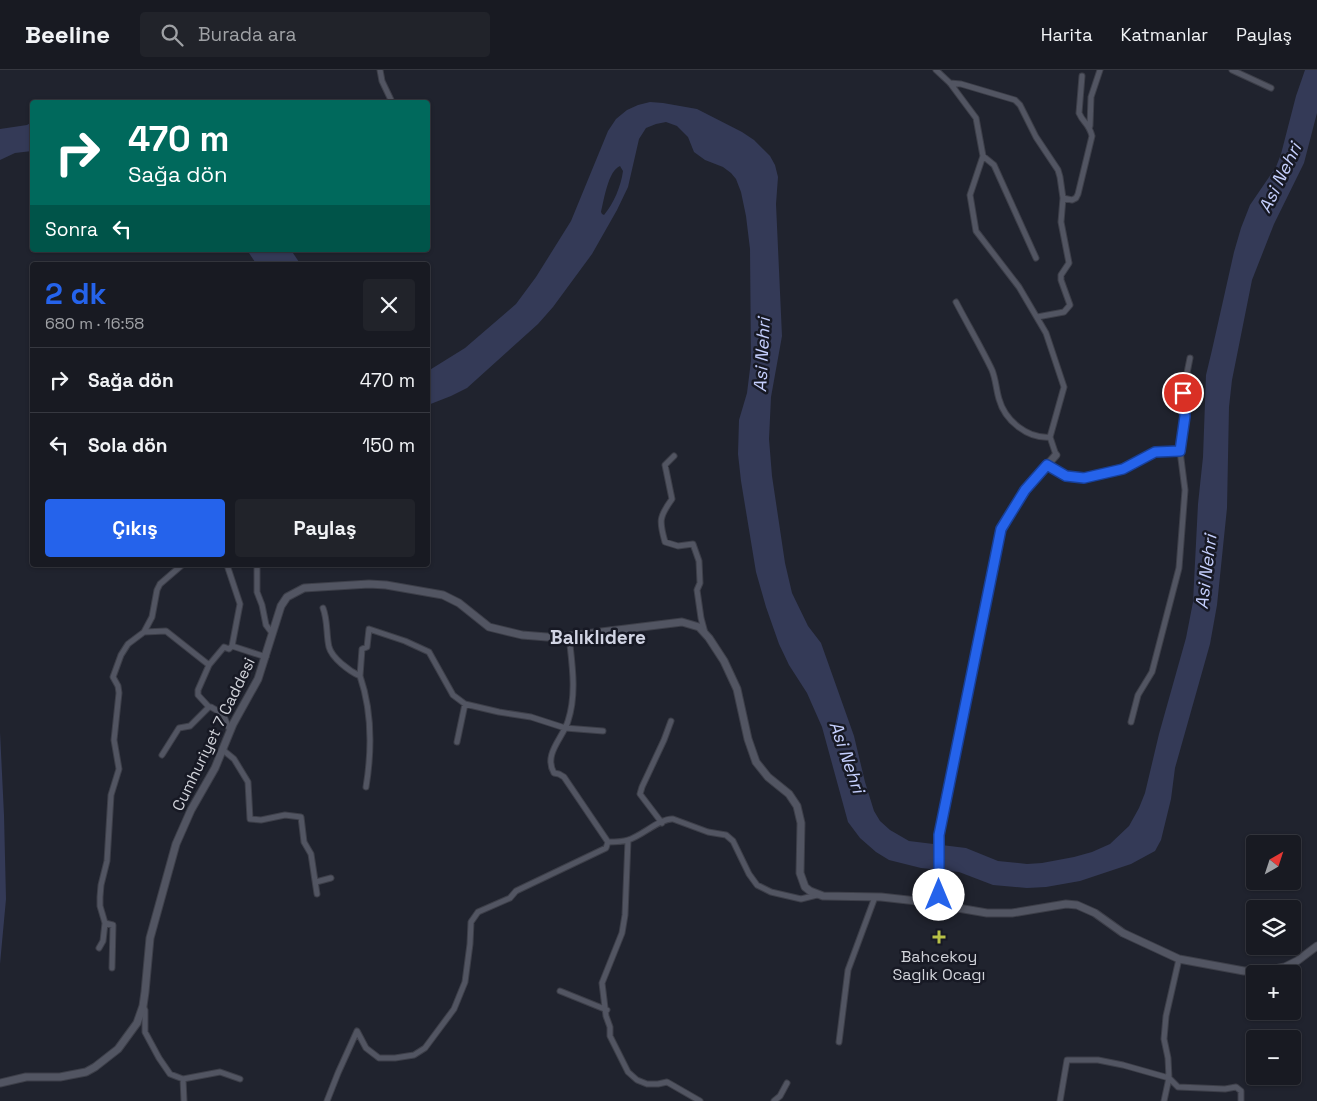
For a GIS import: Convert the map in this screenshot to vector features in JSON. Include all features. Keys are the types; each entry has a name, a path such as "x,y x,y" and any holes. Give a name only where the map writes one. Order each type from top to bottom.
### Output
{"main road":[{"path":"939,904 939,835 1001,529 1025,490 1056,455"},
{"name":"Cumhuriyet 7 Caddesi","path":"0,1083 26,1076 73,1076 95,1067 118,1049 137,1023 143,1006 150,938 176,844 191,810 223,750 230,731 258,679 284,601 304,588 369,584 443,595 459,603 490,627 522,635 569,636 682,622 693,624 705,633 734,680 748,739 756,762 768,777 789,794 797,806 801,823 800,873 806,886 817,895"},
{"path":"817,895 917,901 987,913 1012,913 1054,906 1077,905 1095,913 1123,933 1179,959 1244,971 1285,967 1297,961 1317,946"}],"street":[{"path":"380,70 382,81 391,100"},
{"path":"936,70 950,83 976,118 983,156 970,195 976,231 1019,287 1037,317 1046,333 1064,387 1050,437 1056,455"},
{"path":"1063,198 1072,200 1078,194 1092,136 1090,127 1091,97 1100,70"},
{"path":"1232,70 1270,88"},
{"path":"1082,76 1079,113 1081,118 1090,127"},
{"path":"950,83 961,84 1015,100 1020,105 1036,137 1058,170 1063,198 1061,222 1069,263 1060,280 1070,305 1064,312 1037,317"},
{"path":"983,156 994,165 1036,258"},
{"path":"956,302 994,376 999,399 1006,414 1022,430 1032,436 1050,437"},
{"path":"1131,722 1138,695 1152,672 1179,568 1185,490 1180,451 1185,416 1184,386 1190,358"},
{"path":"1047,465 1066,476 1084,478 1123,469 1155,452 1180,451"},
{"path":"674,456 664,465 672,499 663,512 660,524 666,542 678,546 693,544 699,561 700,583 697,590 705,633"},
{"path":"99,948 103,941 105,923 100,906 101,886 107,861 111,795 119,769 114,740 119,692 113,678 121,655 128,644 144,632 152,617 157,590 160,584 180,567"},
{"path":"228,567 240,604 232,646"},
{"path":"257,567 256,592 262,605 266,625 272,634"},
{"path":"323,608 326,616 329,648 348,670 360,676"},
{"path":"366,787 369,759 369,714 367,698 360,676 362,649 367,648 369,629 406,641 429,652 453,695 465,704 531,717 565,728 603,731"},
{"path":"144,632 166,631 209,665"},
{"path":"569,636 574,688 568,721 553,750 550,762 551,769 554,774 564,777 608,842"},
{"path":"230,731 223,714 209,707 198,695 198,690 209,665 224,648 229,649 232,646 266,657"},
{"path":"457,742 465,704"},
{"path":"162,756 178,728 190,726 209,707"},
{"path":"662,823 640,794 671,721"},
{"path":"223,750 234,759 248,782 250,819 261,820 285,816 301,817 304,842 311,854 317,894"},
{"path":"608,842 628,840 667,819 673,819 708,832 726,835 733,841 749,874 757,885 771,892 801,899 817,895"},
{"path":"628,840 626,908 622,933 602,983 610,1036 628,1072 637,1080 647,1084 667,1082 700,1101"},
{"path":"327,1101 357,1031 366,1048 379,1058 414,1055 424,1048 454,1009 465,982 471,922 478,912 510,898 516,891 549,874 597,853 606,848 608,842"},
{"path":"316,882 331,878"},
{"path":"839,1042 848,970 875,898"},
{"path":"105,923 113,925 112,968"},
{"path":"1164,1101 1169,1078 1168,1058 1164,1039 1166,1016 1179,959"},
{"path":"560,991 607,1010"},
{"path":"143,1006 146,1010 145,1032 170,1074 184,1080 220,1072 240,1079"},
{"path":"1060,1101 1067,1060 1098,1060 1169,1078 1178,1087 1225,1089 1236,1087 1241,1091 1241,1101"},
{"path":"184,1080 184,1101"},
{"path":"774,1101 780,1096 787,1083"}],"water":[{"name":"Asi Nehri","path":"1305,70 1317,70 1317,113 1304,163 1274,224 1252,280 1232,380 1229,407 1227,508 1217,605 1210,644 1175,768 1171,799 1161,840 1155,851 1131,864 1080,881 1027,888 993,885 959,872 921,868 889,860 860,838 848,822 822,727 807,693 789,665 779,644 756,572 738,454 739,420 747,393 751,361 750,249 741,192 736,179 731,173 723,167 705,160 694,152 688,137 677,126 666,122 646,128 639,139 628,187 617,210 592,254 538,324 467,388 430,404 430,370 465,348 516,304 536,277 571,221 608,131 616,119 627,110 650,102 697,109 754,140 770,156 778,177 776,204 782,336 771,397 769,439 772,476 785,563 792,593 808,626 821,643 854,736 874,811 880,821 890,830 909,841 966,848 998,861 1027,864 1042,863 1092,852 1110,844 1129,826 1145,793 1159,734 1186,638 1193,602 1198,504 1203,457 1206,375 1241,228 1250,205 1276,167 1296,96","holes":["620,166 623,171 621,183 611,205 604,215 602,214 605,193 612,174"]},
{"path":"30,123 30,151 15,153 0,160 0,129"},
{"path":"248,252 292,252 299,262 255,262"},
{"path":"0,732 6,899 0,964"}],"place":[{"name":"Bahcekoy Saglık Ocagı","path":"939,937"}],"district":[{"name":"Balıklıdere","path":"598,637"}],"route":[{"path":"939,895 939,835 1001,529 1025,490 1047,465 1066,476 1084,478 1123,469 1155,452 1180,451 1185,416 1183,393"}]}
